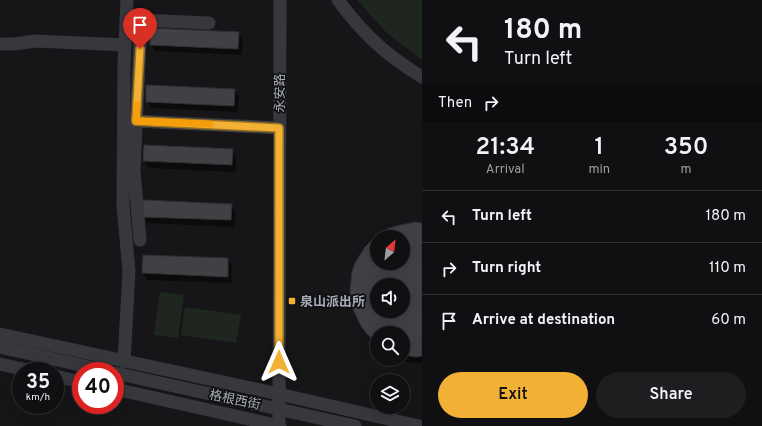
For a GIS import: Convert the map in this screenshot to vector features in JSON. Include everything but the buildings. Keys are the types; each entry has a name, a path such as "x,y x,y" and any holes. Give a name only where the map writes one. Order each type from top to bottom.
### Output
{"street":[{"path":"124,362 129,271 123,206 127,0"},
{"name":"永安路","path":"279,426 280,0"},
{"path":"338,0 348,14 373,42 402,65 422,77"},
{"path":"140,240 134,170 141,20 209,23"},
{"path":"0,44 36,41 125,45"},
{"path":"136,121 279,128"},
{"path":"0,334 420,426"},
{"path":"0,347 72,363"},
{"path":"0,364 12,367"},
{"name":"格根西街","path":"124,375 355,426"},
{"name":"格根西街","path":"124,391 279,426"}],"shaded area":[{"path":"357,0 422,0 422,60 386,32"},
{"path":"160,292 184,295 178,338 154,335"},
{"path":"185,307 241,315 236,343 181,335"}],"slow traffic":[{"path":"137,105 136,121 210,124"}],"place":[{"name":"泉山派出所","path":"292,301"}],"route":[{"path":"140,49 136,121 279,128 279,362"}]}
